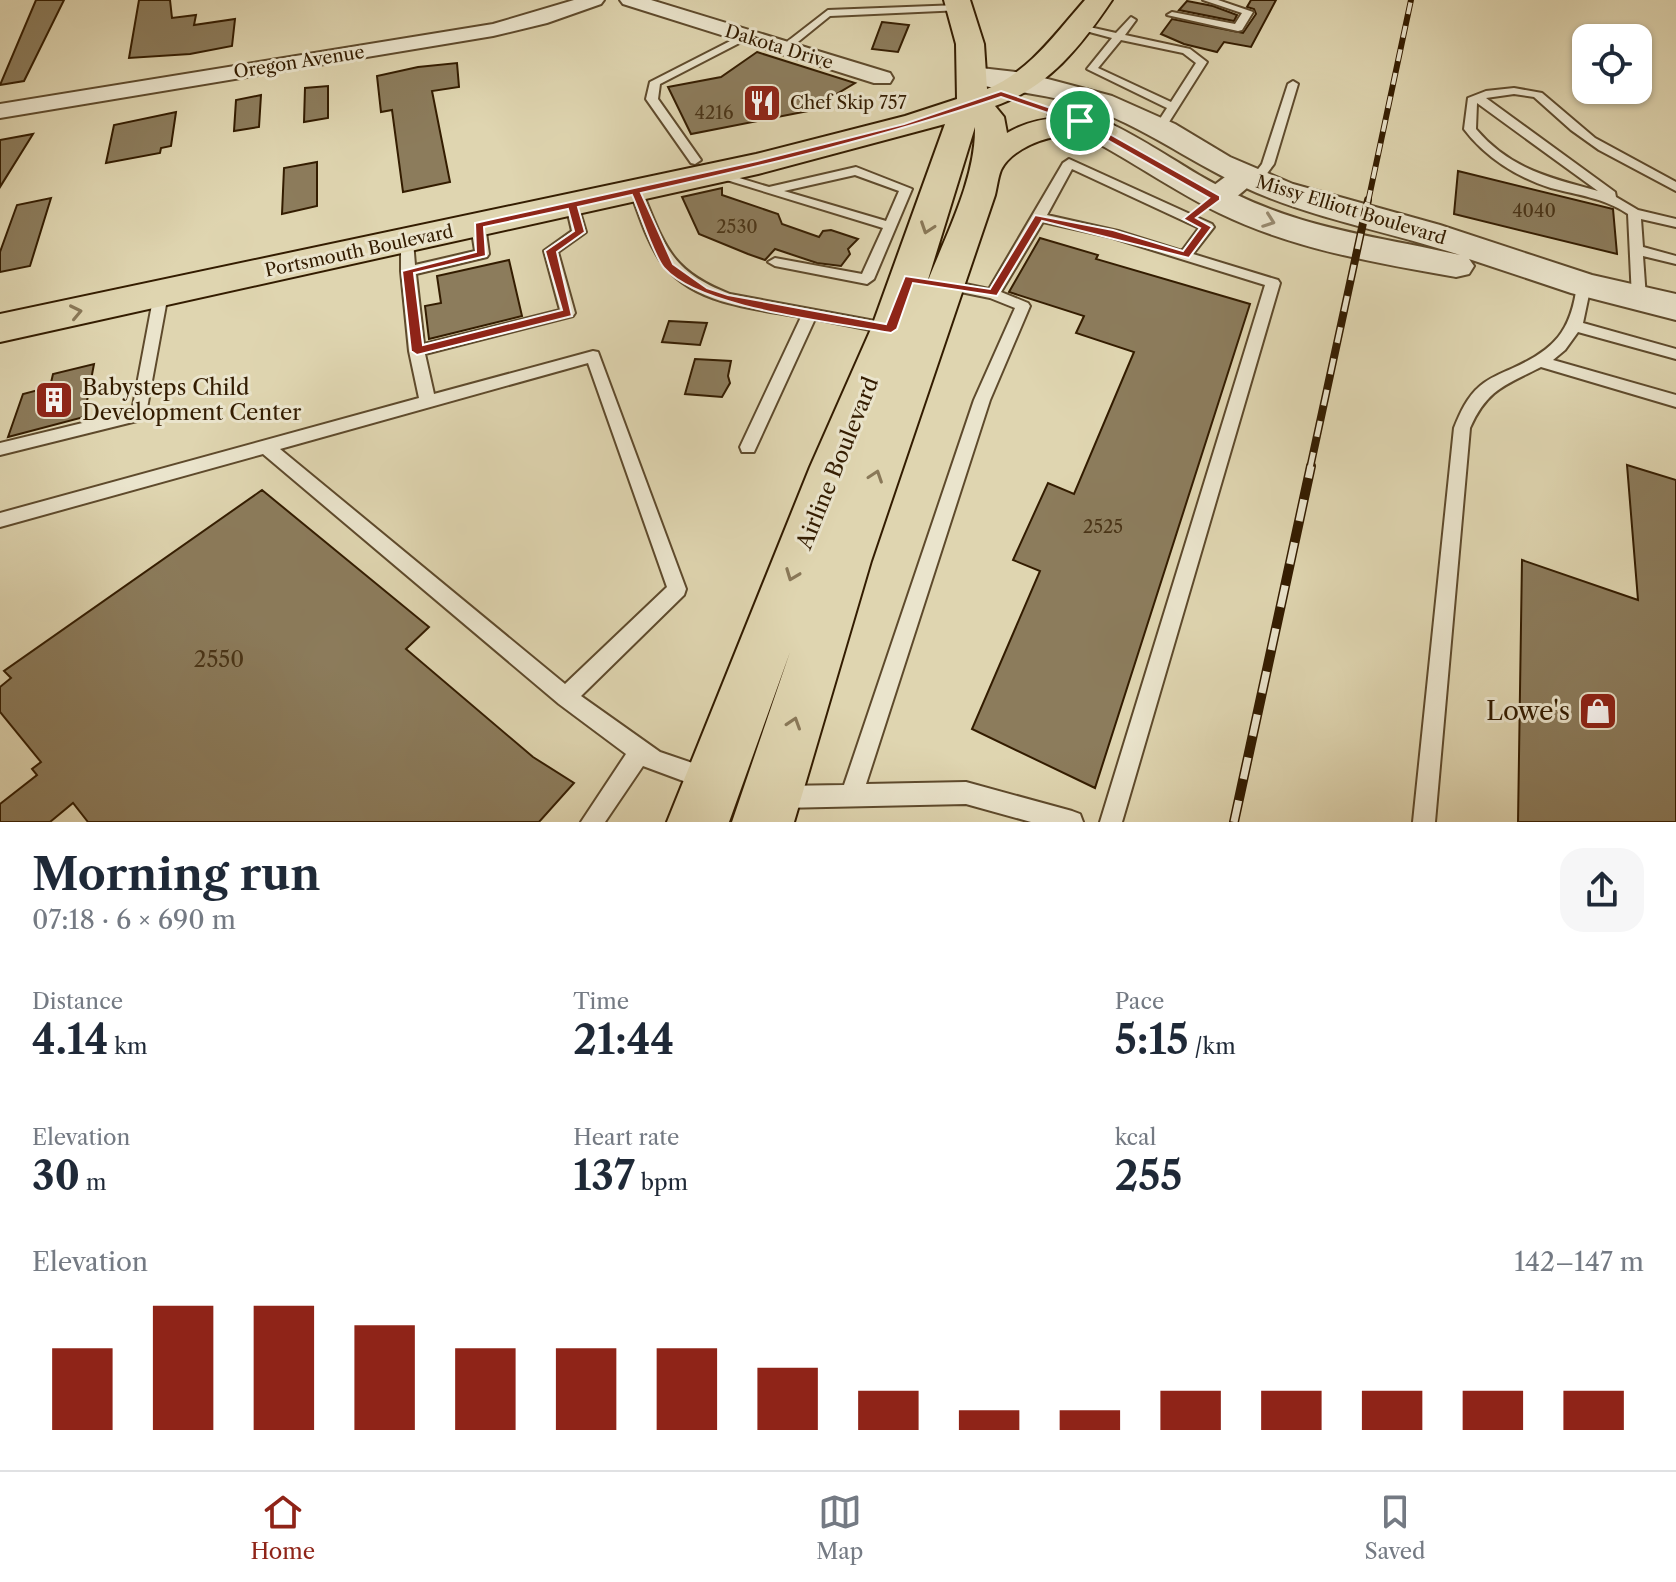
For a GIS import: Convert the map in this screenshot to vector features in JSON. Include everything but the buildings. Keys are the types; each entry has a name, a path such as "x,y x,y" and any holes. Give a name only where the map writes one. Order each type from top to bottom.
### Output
{"main road":[{"name":"Portsmouth Boulevard","path":"0,303 858,138 993,89 1044,66 1099,0"},
{"path":"958,4 970,44 993,89"},
{"name":"Portsmouth Boulevard","path":"0,328 161,294 407,256 478,225 636,191 825,131 993,89 1013,53"},
{"name":"Airline Boulevard","path":"767,810 846,561 912,371 928,282 965,169 956,131 993,89"},
{"path":"858,138 909,147 965,169 1036,129 1067,126 1102,132"},
{"name":"Airline Boulevard","path":"706,802 833,467 891,329 928,282"},
{"path":"706,802 767,810"}],"street":[{"name":"Oregon Avenue","path":"0,111 493,30 540,19 594,0"},
{"name":"Dakota Drive","path":"630,0 882,78"},
{"name":"Missy Elliott Boulevard","path":"993,89 1102,102 1167,118 1249,179 1428,233 1584,285"},
{"name":"Missy Elliott Boulevard","path":"993,89 1102,132 1216,198 1266,221 1357,248 1584,285 1676,307"},
{"path":"1216,198 1249,179"}],"lane":[{"path":"1172,15 1238,28 1248,12 1208,0"},
{"path":"784,48 828,13 958,4"},
{"path":"1076,27 1116,36 1186,51 1198,58 1202,62 1167,118 1092,69 1116,36 1131,20"},
{"path":"746,37 655,82 652,99 704,167 890,226"},
{"path":"1249,179 1268,164 1293,84"},
{"path":"1618,200 1540,180 1518,168 1470,129 1472,100 1529,92 1540,96 1561,117 1629,165 1676,187"},
{"path":"1477,97 1634,213 1676,223"},
{"path":"993,294 1069,163 1207,227 1185,256"},
{"path":"769,190 856,171 906,189 867,279 775,262"},
{"path":"636,191 668,266 683,279 727,298 891,329"},
{"path":"1189,219 1216,198"},
{"path":"417,351 568,313 551,251 579,232 572,205"},
{"path":"1634,213 1639,298"},
{"path":"1039,217 1113,234 1273,283 1111,822"},
{"path":"1637,250 1676,260"},
{"path":"407,256 417,351 428,401"},
{"path":"851,795 982,400 1023,306 993,294 928,282"},
{"path":"1424,822 1462,428 1471,406 1487,389 1541,362 1562,345 1576,326 1584,285"},
{"path":"0,449 139,415 161,294"},
{"path":"748,447 810,314"},
{"path":"1576,326 1676,354"},
{"path":"0,520 593,356 677,589 566,697"},
{"path":"1541,362 1676,401"},
{"path":"265,446 566,697 706,802"},
{"path":"592,822 641,751"},
{"path":"767,810 851,795 966,793 1072,822"}],"railway":[{"path":"1368,202 1411,0"},
{"path":"1310,468 1368,200"},
{"path":"1234,822 1311,466"}],"place":[{"name":"Chef Skip 757","path":"762,103"},
{"name":"Babysteps Child Development Center","path":"54,400"},
{"name":"Lowe's","path":"1598,711"}],"route":[{"path":"1001,94 1080,121 1216,198 1189,219 1207,227 1185,256 1113,234 1039,217 993,294 909,279 891,329 727,298 703,290 668,266 636,191 572,205 579,232 551,251 568,313 417,351 408,271 482,254 478,225 758,164 907,126 1001,94"}]}
